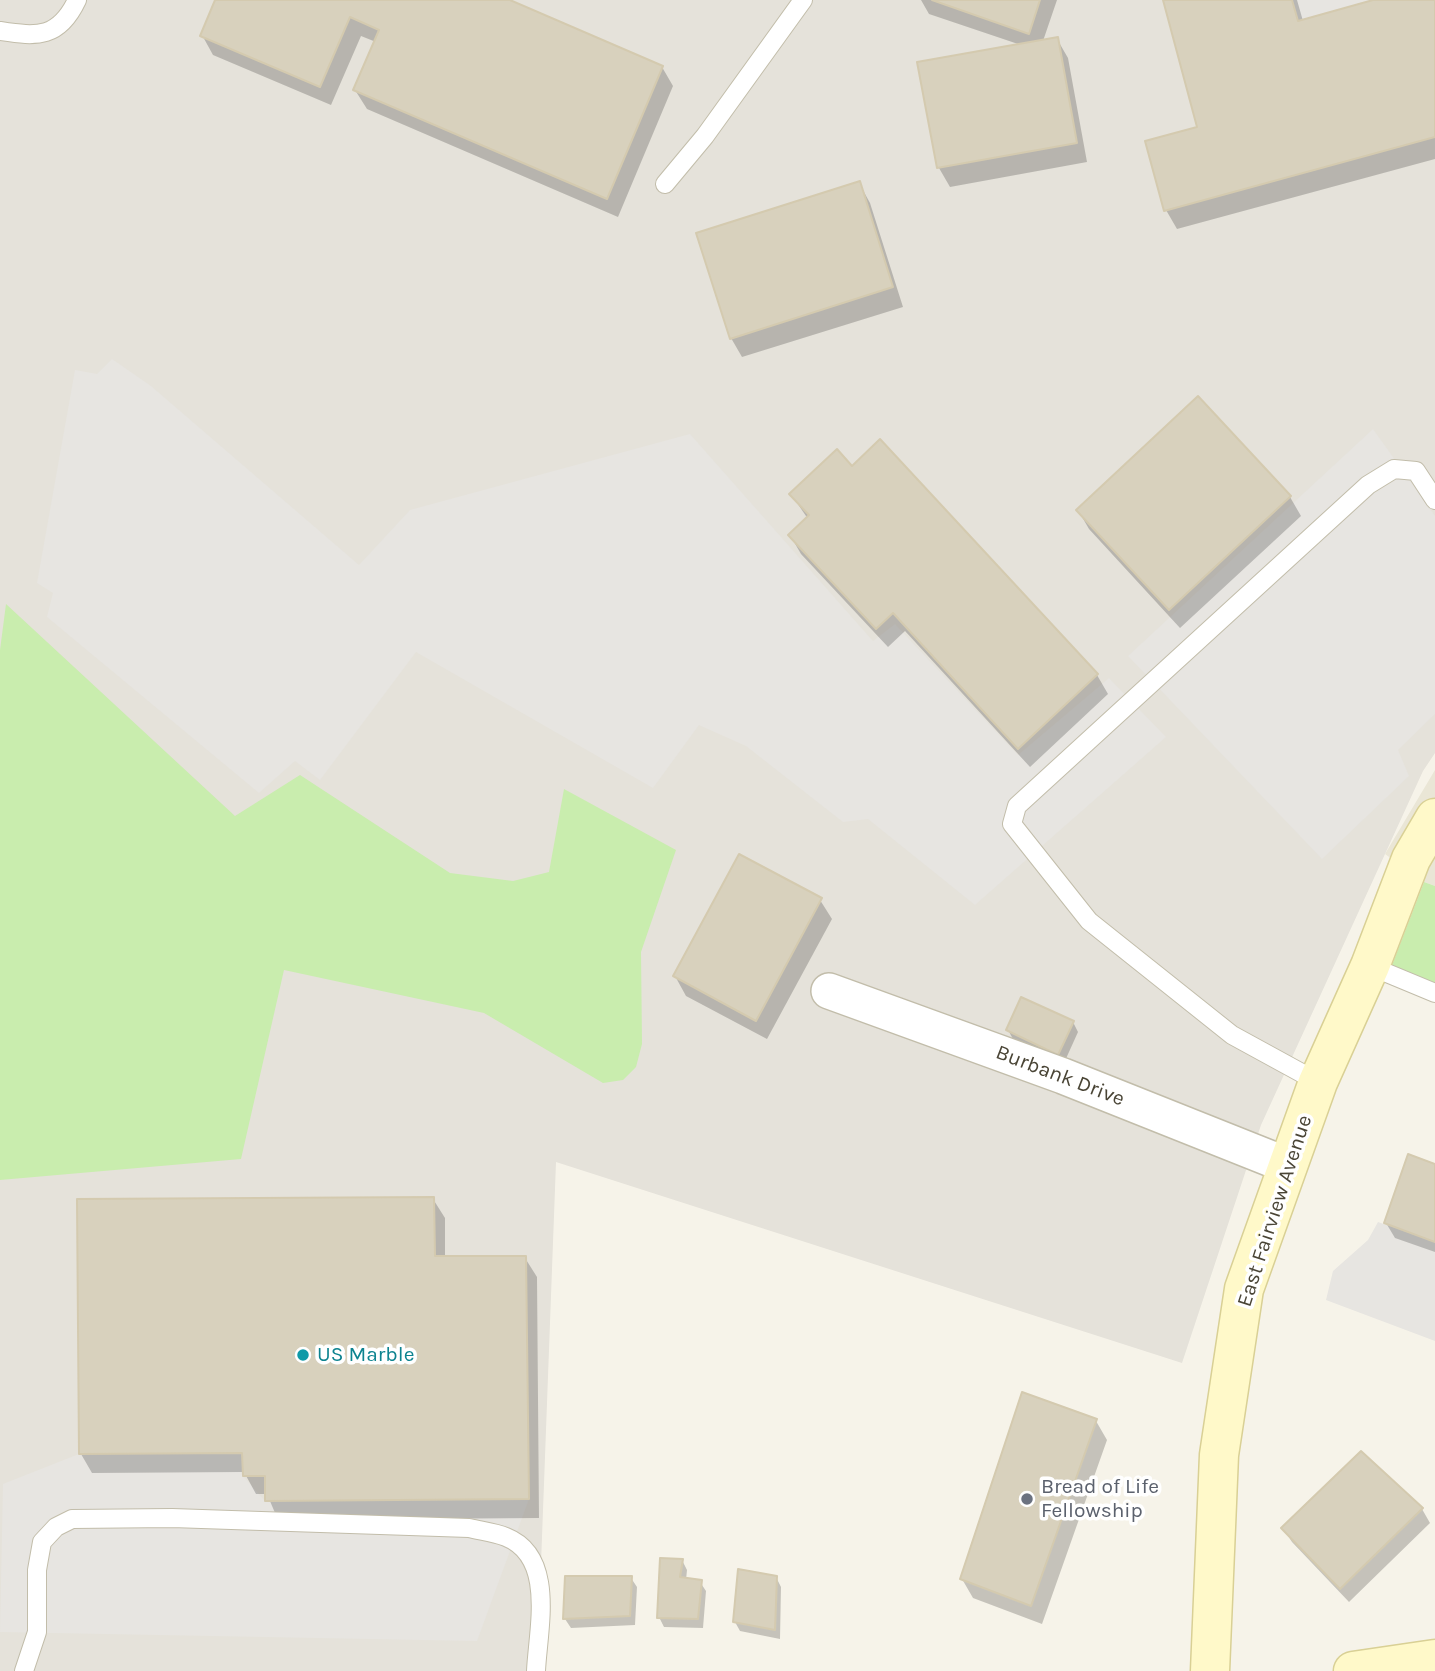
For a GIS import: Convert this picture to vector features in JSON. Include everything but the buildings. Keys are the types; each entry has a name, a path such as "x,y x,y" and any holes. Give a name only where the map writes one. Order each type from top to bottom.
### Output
{"street":[{"name":"East Fairview Avenue","path":"1210,1671 1219,1455 1244,1289 1318,1082 1370,965 1411,859 1435,818"},
{"name":"Burbank Drive","path":"829,991 1063,1076 1289,1166"},
{"path":"1353,1671 1435,1659"}],"lane":[{"path":"0,31 27,35 49,33 70,15 77,0"},
{"path":"665,184 705,136 803,0"},
{"path":"1318,1082 1231,1035 1089,921 1012,824 1017,806 1368,485 1394,468 1416,471 1435,500"},
{"path":"1370,965 1435,993"},
{"path":"24,1671 37,1632 37,1570 42,1542 56,1527 72,1520 172,1518 469,1528 506,1537 523,1548 533,1560 539,1577 536,1671"}],"shaded area":[{"path":"0,0 1435,0 1435,753 1423,771 1261,1125 1182,1363 556,1162 537,1671 0,1671"},
{"path":"1292,0 1373,0 1298,21"},
{"path":"112,359 151,386 359,565 410,510 690,434 873,641 895,624 1018,755 1109,678 1166,737 975,905 868,819 843,822 746,746 699,725 653,788 416,652 320,780 295,761 259,793 47,617 53,593 37,583 75,370 97,374"},
{"path":"1373,429 1435,516 1435,714 1398,750 1409,776 1322,859 1128,656"},
{"path":"1435,770 1435,886 1424,882 1385,854"},
{"path":"1378,1222 1435,1242 1435,1341 1326,1300 1333,1271 1368,1240"},
{"path":"242,1453 243,1476 265,1501 529,1499 477,1641 0,1632 3,1484 79,1454"}],"green space":[{"path":"6,604 235,816 300,775 450,873 513,881 549,872 564,789 676,850 641,952 642,1044 636,1067 623,1080 603,1083 484,1013 284,970 241,1159 0,1180 0,650"},
{"path":"1424,882 1435,886 1435,983 1392,965"}],"place":[{"name":"US Marble","path":"303,1355"},
{"name":"Bread of Life Fellowship","path":"1027,1499"}]}
